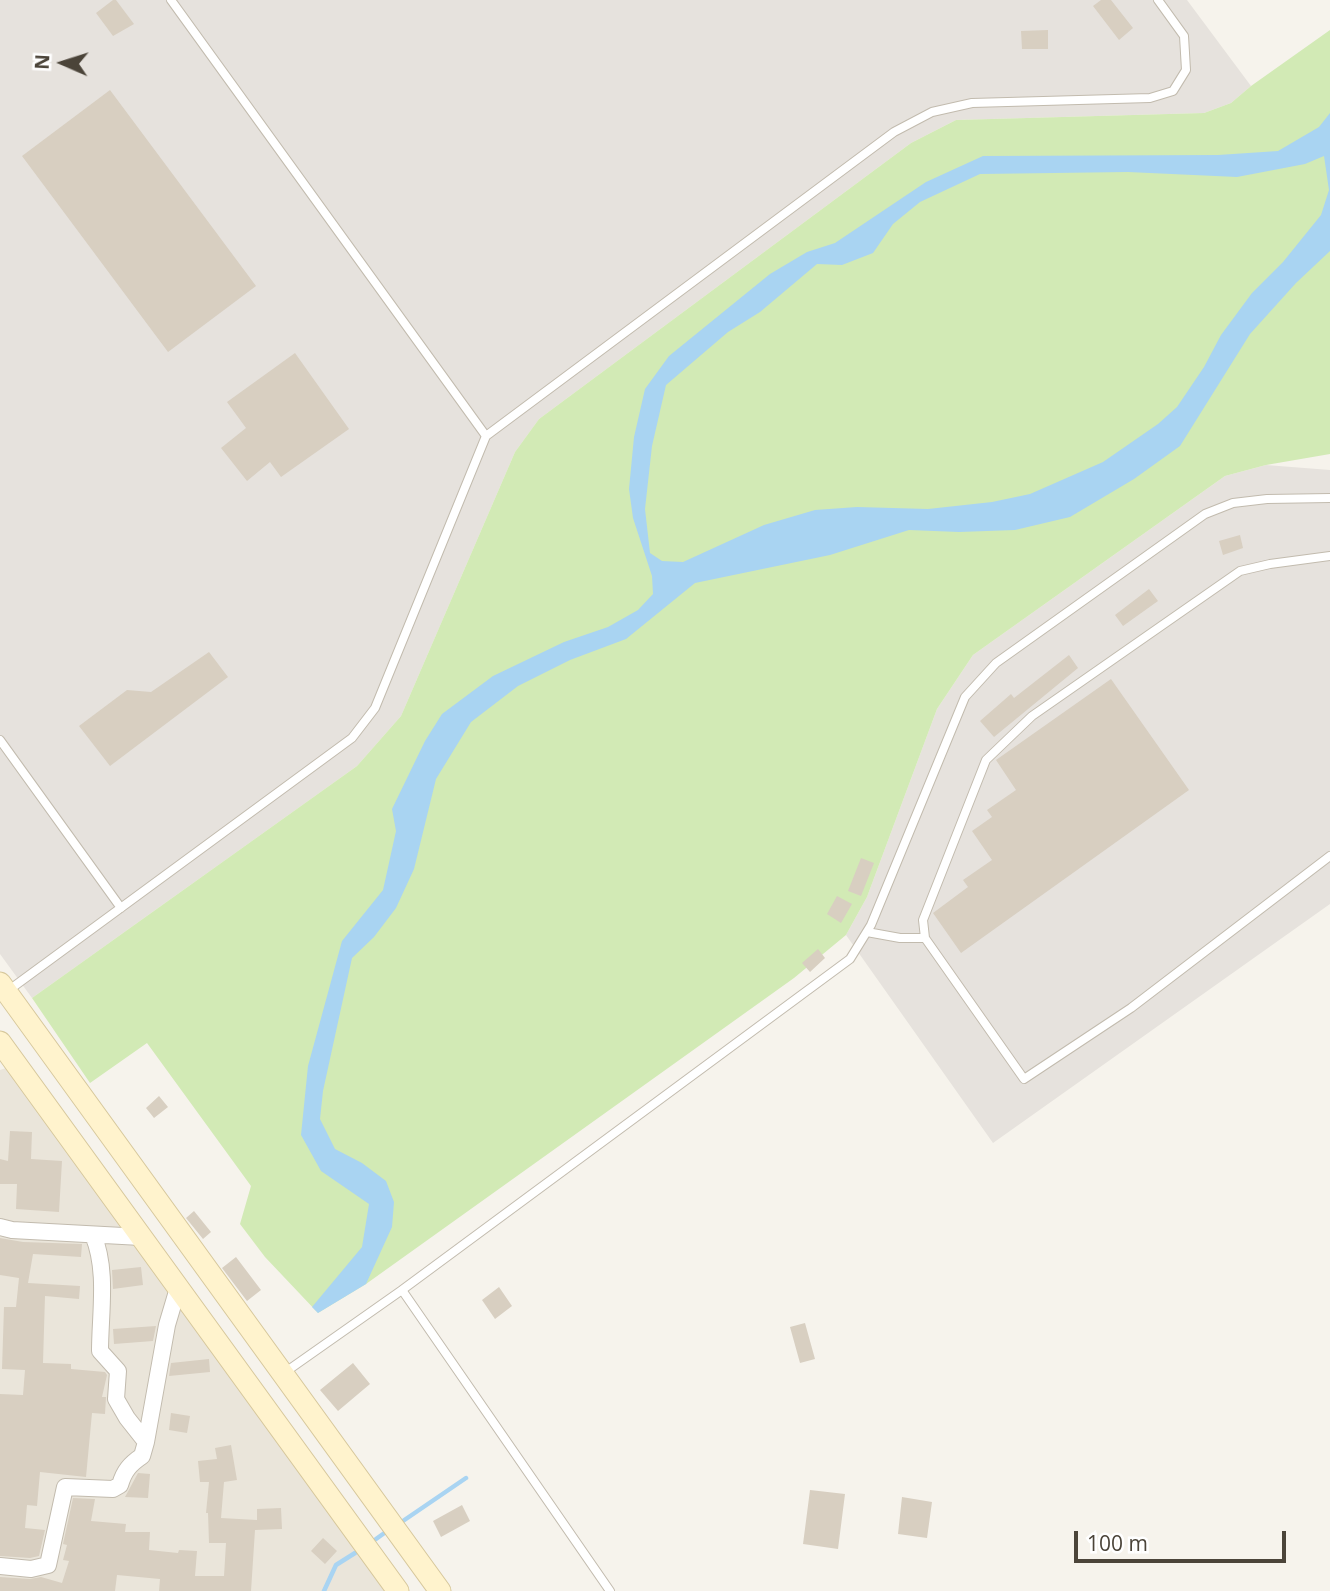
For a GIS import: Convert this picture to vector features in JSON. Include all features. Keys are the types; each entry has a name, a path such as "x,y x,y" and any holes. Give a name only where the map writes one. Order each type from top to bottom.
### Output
{"street":[{"path":"2,990 440,1591"},
{"path":"1,1048 398,1591"},
{"path":"0,1227 12,1230 141,1237 169,1217"},
{"path":"93,1235 99,1248 102,1276 100,1351 118,1371 116,1399 127,1419 146,1442"},
{"path":"0,1566 31,1569 48,1565 65,1487 113,1489 120,1485 123,1473 142,1456 167,1325 178,1288"},
{"path":"255,1394 282,1374"}],"lane":[{"path":"171,0 486,436"},
{"path":"2,990 121,908 352,738 375,708 486,436 894,132 932,112 972,103 1150,98 1173,91 1186,70 1184,36 1158,0"},
{"path":"282,1374 402,1290 850,959 867,932 965,697 996,663 1205,514 1233,503 1266,499 1330,498"},
{"path":"1330,556 1240,571 1032,716 986,760 923,920 925,938 1024,1079 1131,1008 1330,856"},
{"path":"0,740 121,908"},
{"path":"867,932 900,938 925,938"},
{"path":"402,1290 610,1591"}],"shaded area":[{"path":"0,0 1187,0 1251,86 1231,103 1204,113 956,120 911,143 539,419 515,452 401,716 357,766 32,998 0,954"},
{"path":"1266,465 1330,470 1330,904 993,1143 846,935 867,897 937,709 973,655 1225,476"},
{"path":"6,1068 387,1591 0,1591 0,1070"}],"green space":[{"path":"1330,30 1330,454 1266,465 1225,476 973,655 937,709 867,897 846,935 794,978 366,1284 318,1313 265,1257 240,1224 251,1186 147,1043 90,1083 32,998 357,766 401,716 515,452 539,419 911,143 956,120 1204,113 1231,103"}],"water":[{"path":"1330,113 1330,251 1296,283 1250,334 1180,446 1134,479 1070,517 1015,530 909,530 830,555 695,583 626,639 570,660 518,686 471,722 436,779 414,869 396,908 374,937 352,958 323,1091 320,1119 335,1149 362,1163 386,1181 394,1202 392,1227 366,1284 318,1313 312,1307 362,1247 369,1204 321,1171 301,1135 308,1066 342,941 383,890 396,831 392,809 425,741 442,714 493,676 564,642 608,627 638,610 653,594 652,576 633,518 629,489 634,437 645,389 669,356 770,274 807,252 835,243 926,182 983,156 1218,155 1278,151 1319,127","holes":["1324,156 1329,190 1321,215 1283,262 1252,293 1221,335 1204,367 1177,407 1158,424 1103,462 1030,494 992,502 928,509 857,507 815,510 764,525 683,562 662,561 650,553 645,509 652,446 666,385 728,332 760,312 817,264 842,265 873,253 893,224 920,202 980,174 1128,172 1237,177 1305,164"]}],"building":[{"path":"116,0 134,24 113,36 96,13"},
{"path":"1101,0 1111,0 1133,28 1119,40 1093,6"},
{"path":"1048,30 1048,49 1022,49 1021,31"},
{"path":"110,90 256,286 168,352 22,156"},
{"path":"295,353 349,429 281,477 270,462 247,481 221,448 246,428 227,402"},
{"path":"1240,535 1243,548 1223,555 1219,541"},
{"path":"1149,589 1158,601 1123,626 1115,615"},
{"path":"209,652 228,677 110,766 79,726 127,690 151,692"},
{"path":"1069,655 1078,668 994,737 980,721 1011,694 1014,698"},
{"path":"1111,679 1189,790 961,953 933,913 968,887 963,880 992,860 972,831 992,817 987,810 1016,790 996,760"},
{"path":"861,858 874,863 861,896 848,891"},
{"path":"837,896 852,904 841,923 827,914"},
{"path":"818,949 825,958 810,972 802,963"},
{"path":"159,1096 168,1107 154,1118 146,1108"},
{"path":"10,1131 32,1132 31,1159 62,1161 59,1212 16,1209 17,1184 0,1184 0,1159 8,1161"},
{"path":"194,1211 211,1232 203,1239 186,1218"},
{"path":"0,1238 23,1242 82,1244 81,1257 33,1254 28,1283 80,1286 79,1299 45,1296 43,1363 71,1364 71,1369 105,1372 107,1375 102,1397 106,1397 105,1414 92,1413 86,1477 40,1472 37,1506 27,1505 25,1528 45,1530 39,1556 30,1558 0,1556 0,1394 23,1395 25,1370 2,1369 4,1307 16,1307 19,1278 0,1275"},
{"path":"236,1257 261,1290 247,1301 222,1268"},
{"path":"141,1267 143,1285 113,1289 112,1270"},
{"path":"499,1287 512,1306 495,1319 482,1300"},
{"path":"805,1323 815,1359 800,1363 790,1327"},
{"path":"156,1326 153,1341 114,1344 113,1329"},
{"path":"209,1359 210,1372 169,1376 171,1363"},
{"path":"353,1363 370,1384 338,1411 320,1390"},
{"path":"171,1413 190,1416 187,1433 169,1430"},
{"path":"231,1445 237,1480 224,1482 221,1518 257,1520 257,1509 281,1508 282,1529 255,1530 251,1591 159,1591 160,1579 117,1575 115,1591 0,1591 0,1577 41,1577 62,1583 69,1561 63,1560 67,1545 63,1544 73,1498 95,1499 91,1521 126,1524 125,1532 150,1532 149,1550 178,1553 179,1550 197,1551 195,1576 224,1576 226,1543 209,1543 206,1513 209,1482 200,1482 198,1461 217,1459 215,1448"},
{"path":"138,1473 150,1474 148,1498 125,1497"},
{"path":"810,1490 845,1494 838,1549 803,1544"},
{"path":"902,1497 932,1502 927,1538 898,1534"},
{"path":"462,1505 470,1521 441,1537 433,1521"},
{"path":"323,1538 337,1551 325,1564 311,1551"}],"waterway":[{"path":"400,1523 466,1478"},
{"path":"376,1539 390,1529"},
{"path":"324,1591 336,1565 355,1553"}]}
